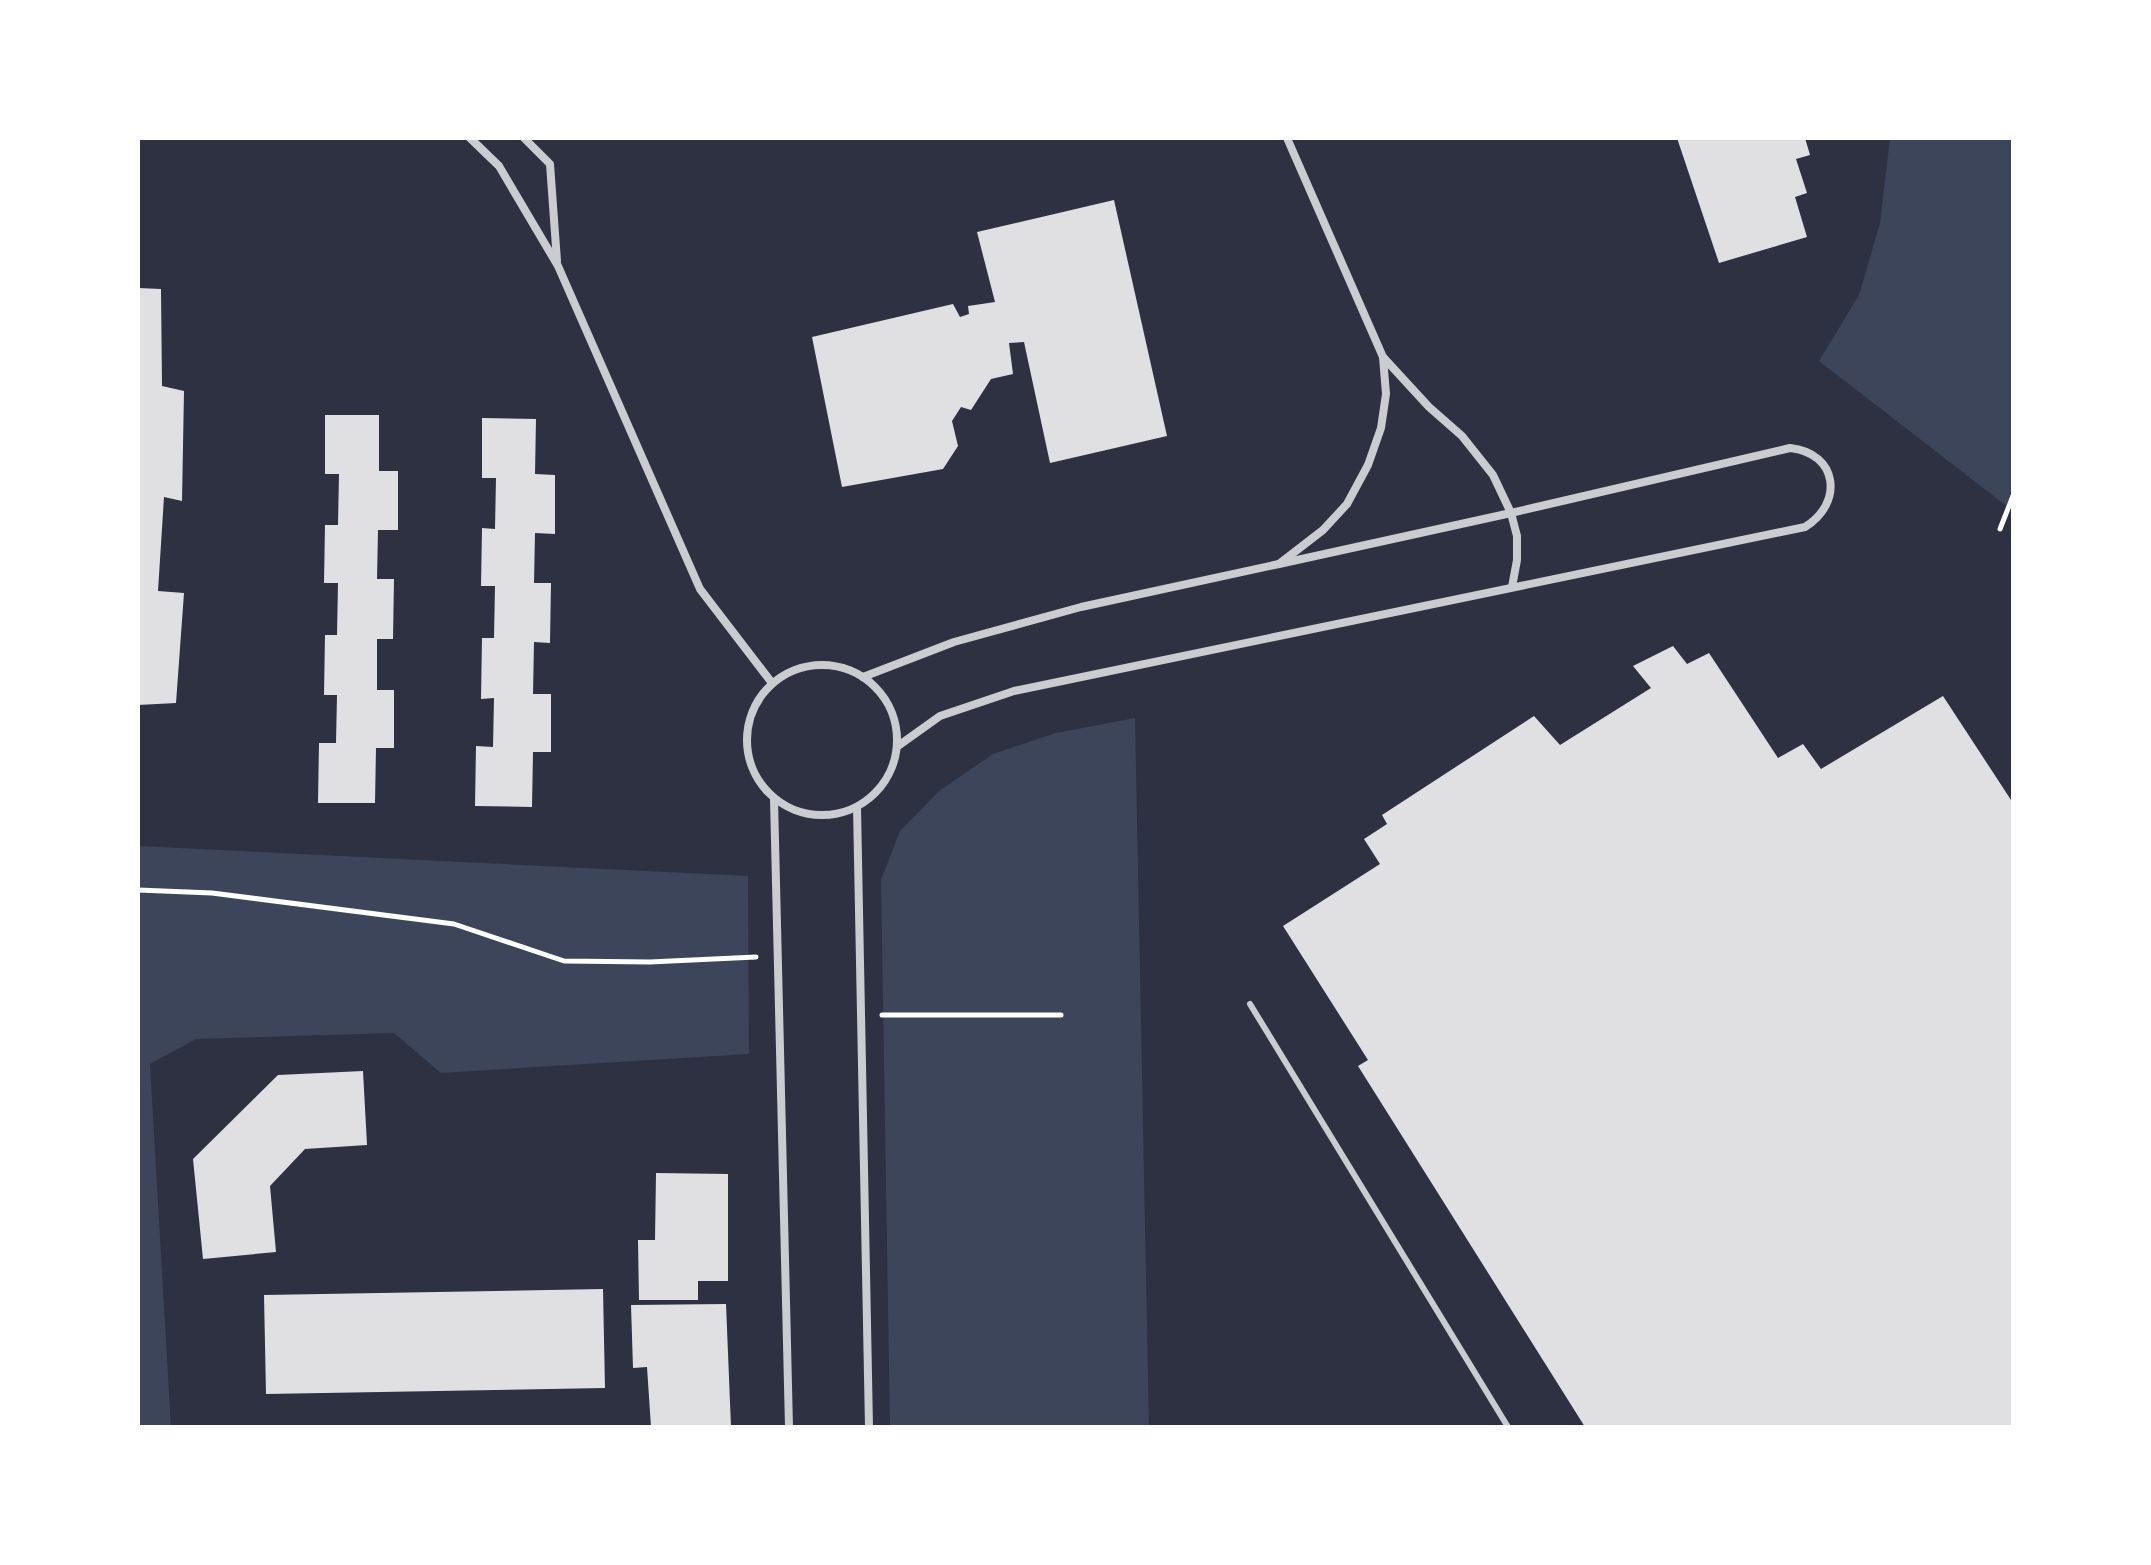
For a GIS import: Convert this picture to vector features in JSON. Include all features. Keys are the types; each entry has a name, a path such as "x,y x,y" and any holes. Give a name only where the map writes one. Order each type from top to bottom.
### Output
{"street":[{"path":"470,138 499,166 558,266 700,589 772,683"},
{"path":"524,138 550,164 558,266"},
{"path":"1287,138 1383,357 1429,407 1462,436 1493,475 1511,513 1517,536 1512,587"},
{"path":"1279,564 1323,530 1347,504 1368,465 1381,428 1386,394 1383,357"},
{"path":"863,677 954,642 1081,607 1790,448 1800,449 1819,459 1830,481 1829,501 1823,513 1805,527 1014,691 940,716 898,746"},
{"path":"806,666 843,668 863,677 885,698 892,710 898,746 889,777 872,797 857,807 835,815 820,816 794,811 774,799 752,770 747,751 751,714 762,694 772,683 806,666"},
{"path":"774,799 789,1427"},
{"path":"857,807 869,1427"}],"lane":[{"path":"1250,1004 1508,1427"}],"path":[{"path":"2000,529 2013,496"},
{"path":"138,890 212,893 454,924 564,961 650,962 777,956"},
{"path":"861,1015 1061,1015"}],"shaded area":[{"path":"1890,138 2013,138 2013,511 1819,361 1859,295 1880,223"},
{"path":"1135,718 1149,1427 890,1427 881,880 900,831 939,791 993,754 1056,733"},
{"path":"138,846 748,876 749,1054 441,1073 394,1033 196,1039 150,1064 171,1427 138,1427"}],"building":[{"path":"1677,138 1805,138 1810,155 1796,159 1807,193 1795,197 1807,237 1719,263"},
{"path":"1114,200 1167,436 1050,463 1024,342 1009,343 1013,374 991,379 971,410 961,407 952,421 958,446 943,469 842,487 812,337 953,304 960,317 969,314 968,306 995,302 977,232"},
{"path":"138,288 161,289 162,386 184,391 182,501 164,497 158,591 184,593 176,703 138,705"},
{"path":"325,415 379,415 379,471 398,471 398,530 378,530 377,579 394,579 393,639 377,639 377,690 394,690 394,748 376,748 375,803 318,803 319,743 336,743 337,695 324,695 325,635 337,635 338,583 324,583 325,525 338,525 339,474 325,474"},
{"path":"482,418 536,419 535,474 555,475 555,534 535,533 534,583 551,583 550,643 534,642 533,694 551,694 551,752 533,752 532,807 475,806 476,746 493,747 494,698 481,699 482,638 494,638 495,586 481,586 482,528 495,529 496,478 482,478"},
{"path":"1673,646 1687,664 1709,653 1778,758 1803,744 1821,769 1943,696 2013,803 2013,1427 1585,1427 1358,1066 1368,1060 1283,926 1380,864 1364,839 1387,824 1382,815 1534,716 1560,745 1651,688 1633,666"},
{"path":"363,1071 367,1145 305,1149 270,1186 276,1252 203,1259 193,1159 278,1075"},
{"path":"656,1173 728,1174 728,1281 698,1281 698,1300 639,1300 638,1240 655,1240"},
{"path":"603,1289 605,1388 266,1394 264,1295"},
{"path":"726,1304 731,1427 651,1427 647,1367 633,1368 631,1305"}]}
